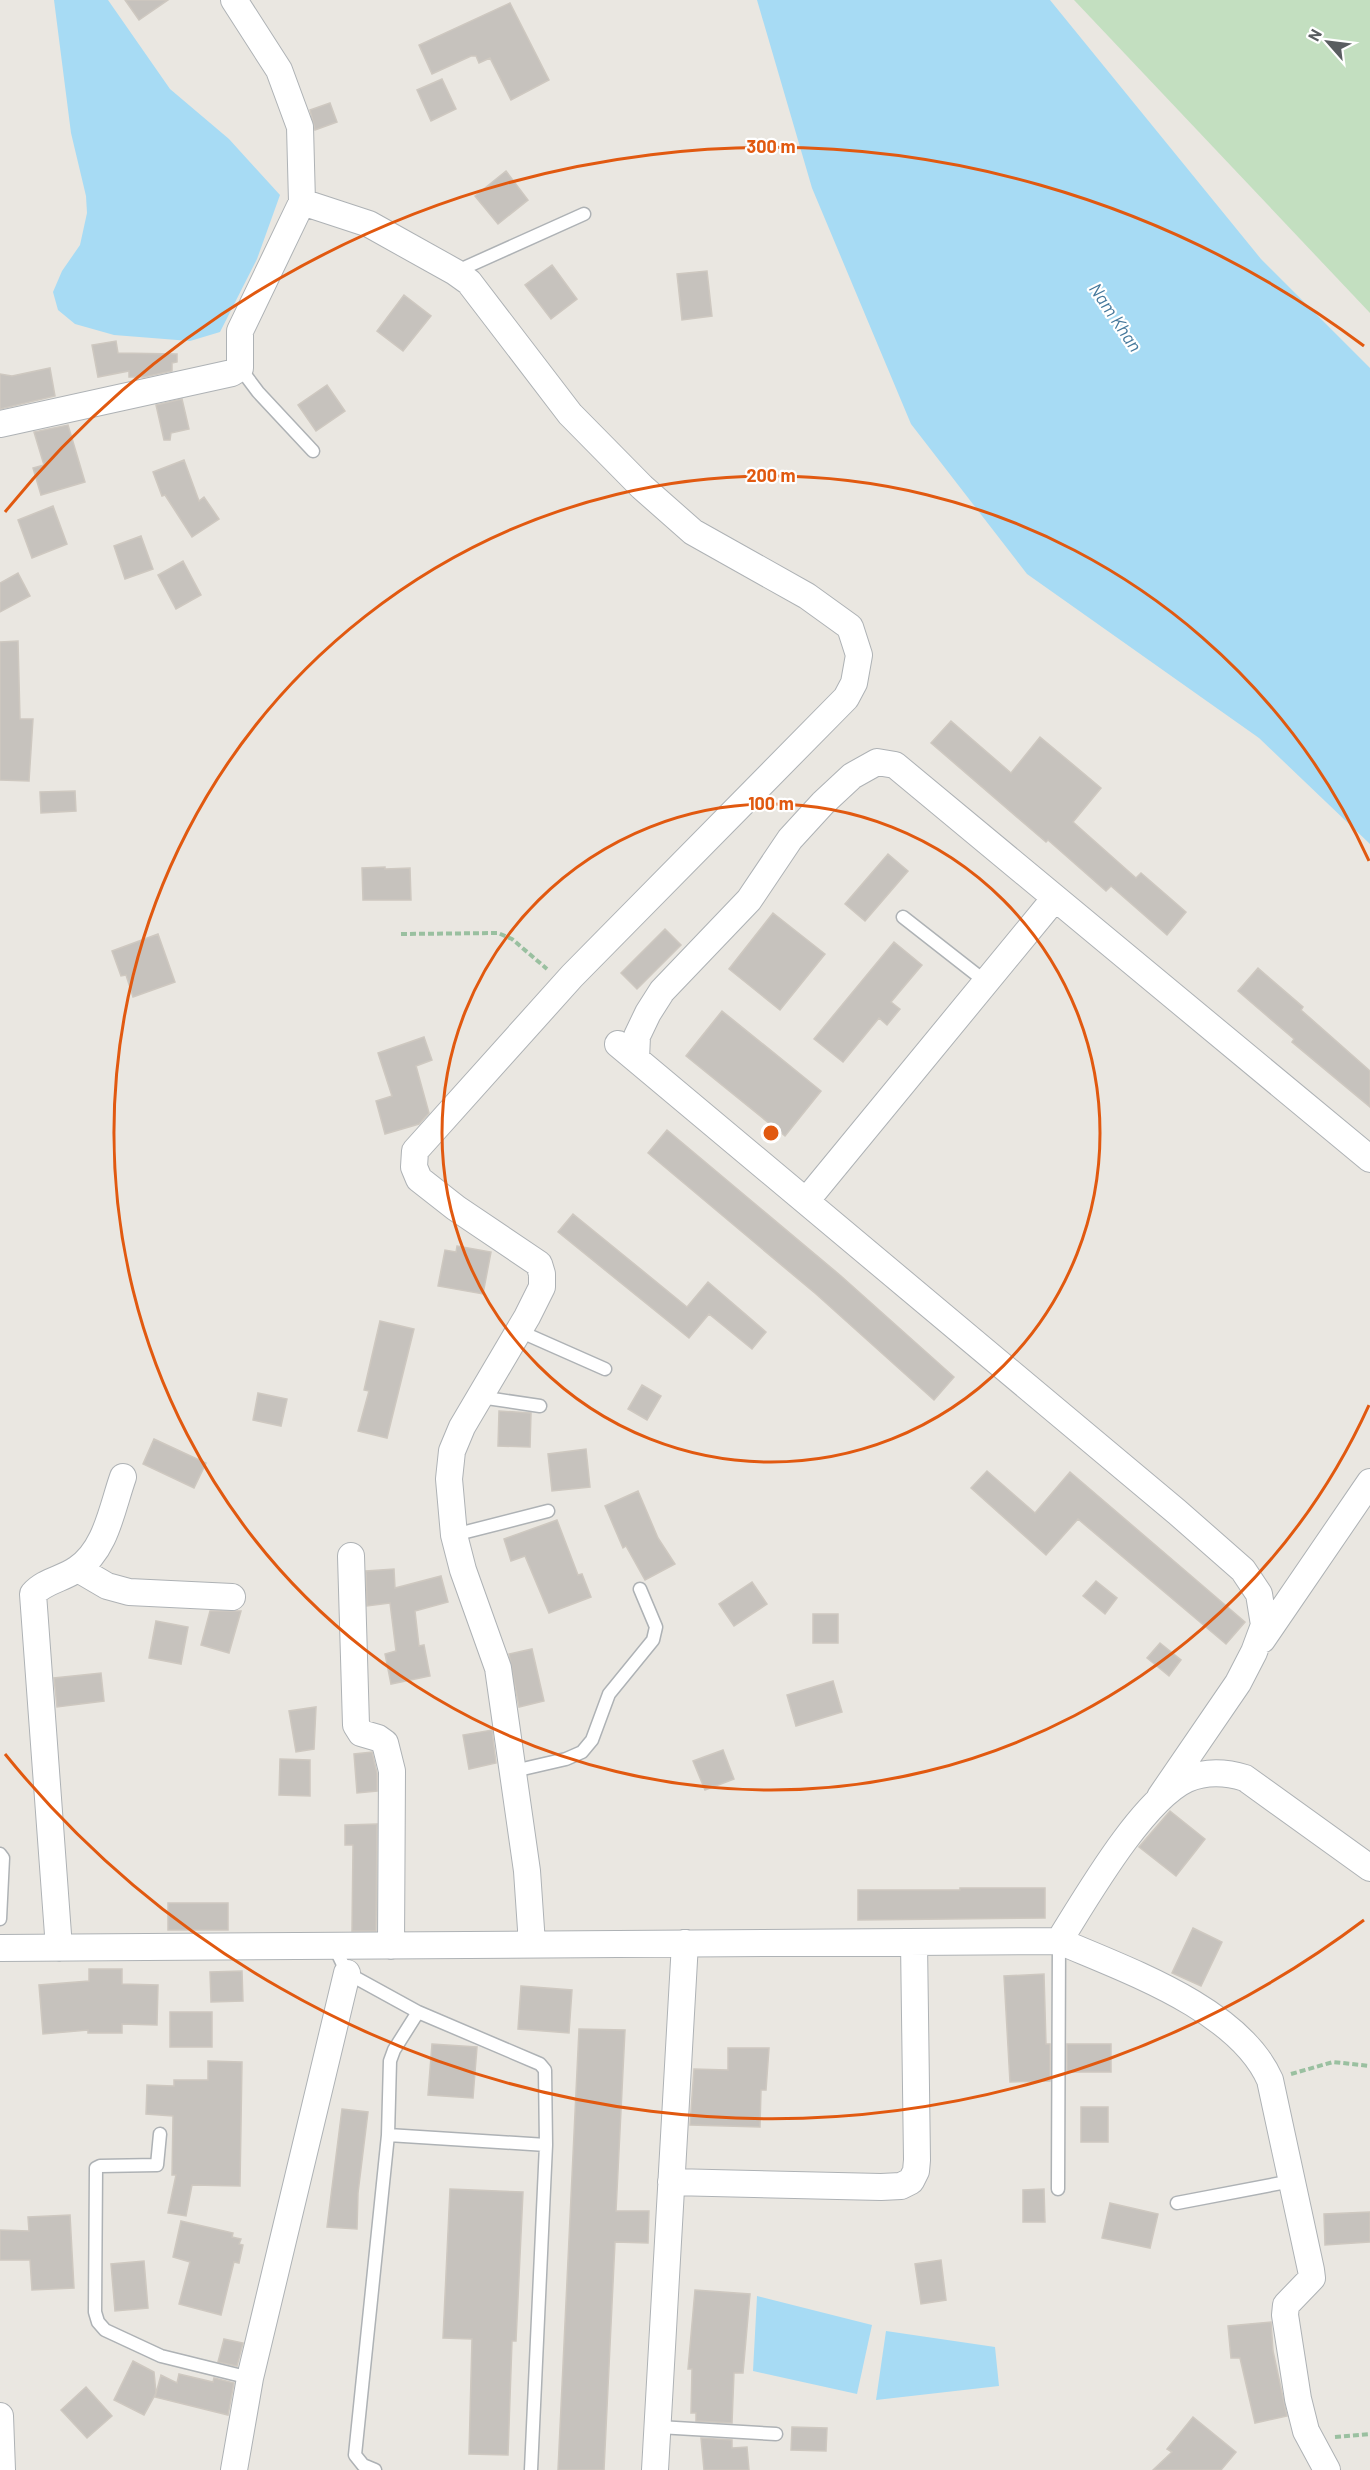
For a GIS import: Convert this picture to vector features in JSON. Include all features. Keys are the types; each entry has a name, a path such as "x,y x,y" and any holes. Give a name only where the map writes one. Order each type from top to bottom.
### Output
{"street":[{"path":"0,424 232,373 240,368 240,331 302,202 300,128 279,70 234,0"},
{"path":"302,202 369,224 469,282 570,414 642,487 693,532 807,596 850,627 859,655 854,683 846,698 564,984 415,1151 414,1167 419,1179 456,1208 539,1264 542,1287 519,1331 462,1427 452,1450 449,1479 454,1535 463,1570 498,1668 527,1871 532,1944"},
{"path":"1059,1941 1095,1885 1142,1818 1160,1797 1238,1683 1254,1652 1264,1625 1259,1594 1243,1570 1177,1512 627,1052 662,991 748,900 790,839 852,776 878,762 895,765 1370,1159"},
{"path":"807,1201 1055,898"},
{"path":"59,1948 33,1594 40,1586 78,1569 90,1560 99,1545 123,1477"},
{"path":"1254,1652 1370,1482"},
{"path":"351,1556 356,1725 361,1733 378,1738 385,1743 392,1771 391,1946"},
{"path":"78,1569 107,1586 129,1592 232,1597"},
{"path":"1160,1797 1187,1779 1209,1773 1229,1773 1245,1778 1370,1868"},
{"path":"0,1948 1059,1941 1161,1986 1230,2027 1264,2066 1270,2080 1312,2278 1286,2305 1285,2315 1298,2399 1306,2431 1327,2470"},
{"path":"671,2182 881,2187 901,2186 911,2181 917,2160 914,1942"},
{"path":"655,2470 685,1944"},
{"path":"234,2470 250,2378 347,1973"},
{"path":"0,2416 2,2470"}],"lane":[{"path":"455,272 584,214"},
{"path":"240,368 258,392 313,451"},
{"path":"903,917 986,982"},
{"path":"519,1331 605,1369"},
{"path":"480,1397 540,1406"},
{"path":"454,1535 548,1511"},
{"path":"514,1772 566,1759 582,1752 592,1740 609,1694 616,1682 631,1668 652,1640 656,1628 640,1589"},
{"path":"0,1854 3,1858 0,1919"},
{"path":"1058,2189 1059,1941"},
{"path":"334,1946 347,1973 418,2012 540,2064 546,2077 546,2145 531,2470"},
{"path":"375,2470 363,2465 355,2455 388,2135 390,2061 394,2050 418,2012"},
{"path":"160,2134 157,2165 100,2166 96,2168 95,2312 98,2322 105,2330 160,2356 250,2378"},
{"path":"388,2135 546,2145"},
{"path":"1177,2203 1292,2181"},
{"path":"659,2427 776,2434"}],"path":[{"path":"401,934 498,933 505,935 564,984"},
{"path":"1270,2080 1333,2062 1370,2066"},
{"path":"1310,2438 1370,2434"}],"green space":[{"path":"1074,0 1370,0 1370,313"}],"water":[{"path":"54,0 108,0 170,89 229,139 280,195 257,259 220,332 190,341 114,335 75,324 58,310 53,292 62,271 80,245 87,213 86,196 71,133"},
{"name":"Nam Khan","path":"757,0 1050,0 1261,259 1370,368 1370,844 1259,738 1027,574 911,424 812,188"},
{"path":"757,2296 872,2325 857,2394 753,2371"},
{"path":"886,2331 995,2347 999,2386 876,2400"}],"building":[{"path":"125,0 168,0 139,20"},
{"path":"510,3 549,80 511,100 490,58 479,63 476,56 471,56 432,74 419,45"},
{"path":"442,79 456,109 431,121 417,90"},
{"path":"330,103 337,122 315,130 310,110"},
{"path":"506,171 528,200 498,224 475,196"},
{"path":"552,265 577,299 551,319 525,285"},
{"path":"707,271 712,316 682,320 677,274"},
{"path":"404,295 431,316 403,351 377,331"},
{"path":"116,341 118,353 177,354 177,362 172,363 172,371 144,377 129,377 129,371 98,377 92,345"},
{"path":"50,368 55,396 0,409 0,374 12,376"},
{"path":"327,385 345,411 316,431 298,405"},
{"path":"182,399 189,429 171,433 170,440 164,440 156,405"},
{"path":"68,425 85,482 41,495 33,468 44,465 34,432"},
{"path":"184,460 199,501 204,497 219,519 192,537 165,495 162,496 153,472"},
{"path":"53,506 67,544 32,558 18,520"},
{"path":"141,536 153,569 125,579 114,546"},
{"path":"183,561 201,595 176,609 158,575"},
{"path":"18,573 30,596 0,612 0,583"},
{"path":"18,641 20,719 33,719 29,781 0,780 0,642"},
{"path":"951,721 1011,773 1040,737 1101,788 1073,822 1136,878 1141,873 1186,912 1167,935 1111,886 1106,891 931,743"},
{"path":"75,791 76,811 41,813 40,792"},
{"path":"888,854 908,871 865,921 845,904"},
{"path":"385,867 385,869 410,868 411,900 363,900 362,868"},
{"path":"773,913 825,954 780,1010 729,969"},
{"path":"665,929 681,945 637,989 621,973"},
{"path":"158,934 175,982 133,997 126,975 121,976 112,951"},
{"path":"894,942 922,965 891,1002 900,1009 887,1025 879,1018 843,1062 814,1039"},
{"path":"1258,968 1303,1007 1301,1010 1370,1071 1370,1107 1292,1042 1294,1039 1238,991"},
{"path":"722,1011 821,1091 785,1136 686,1056"},
{"path":"424,1037 432,1060 416,1066 429,1113 419,1124 385,1134 376,1101 392,1096 378,1053"},
{"path":"667,1130 841,1276 954,1377 934,1400 816,1294 648,1153"},
{"path":"573,1214 687,1307 708,1282 766,1332 752,1349 709,1314 689,1338 558,1232"},
{"path":"457,1246 491,1252 483,1294 438,1286 445,1250 456,1252"},
{"path":"380,1321 414,1329 387,1438 358,1431 369,1391 364,1390"},
{"path":"642,1385 661,1396 647,1420 628,1409"},
{"path":"258,1393 287,1399 281,1426 253,1420"},
{"path":"499,1411 531,1413 530,1447 498,1446"},
{"path":"154,1439 206,1463 194,1488 143,1464"},
{"path":"586,1449 590,1487 552,1491 548,1454"},
{"path":"987,1471 1035,1513 1070,1472 1245,1622 1226,1644 1078,1519 1046,1555 971,1488"},
{"path":"638,1491 658,1538 675,1564 645,1580 626,1546 623,1548 605,1506"},
{"path":"557,1520 578,1575 582,1574 591,1597 549,1613 525,1556 511,1561 504,1539"},
{"path":"394,1569 395,1588 441,1576 448,1602 415,1611 419,1646 424,1645 430,1676 391,1684 385,1654 396,1651 390,1603 367,1606 366,1571"},
{"path":"1096,1581 1117,1598 1105,1614 1083,1596"},
{"path":"752,1582 767,1604 734,1626 719,1604"},
{"path":"210,1611 241,1611 229,1653 201,1645"},
{"path":"813,1614 838,1614 838,1643 813,1643"},
{"path":"156,1621 188,1627 181,1664 149,1658"},
{"path":"1160,1643 1181,1660 1169,1676 1147,1658"},
{"path":"532,1649 544,1701 519,1707 509,1654"},
{"path":"101,1673 104,1701 57,1707 54,1678"},
{"path":"833,1681 842,1712 796,1726 787,1695"},
{"path":"316,1707 314,1749 296,1752 289,1711"},
{"path":"492,1730 496,1763 469,1769 463,1735"},
{"path":"723,1750 734,1779 705,1790 693,1761"},
{"path":"372,1752 377,1773 377,1791 357,1793 354,1754"},
{"path":"280,1759 310,1760 310,1796 279,1795"},
{"path":"1170,1811 1205,1839 1176,1876 1139,1847"},
{"path":"377,1824 376,1931 352,1931 353,1845 345,1845 345,1825"},
{"path":"960,1888 1045,1888 1045,1918 858,1920 858,1890 960,1890"},
{"path":"168,1903 228,1903 228,1930 168,1930"},
{"path":"1193,1928 1222,1942 1201,1986 1172,1973"},
{"path":"89,1969 122,1969 122,1984 158,1985 157,2025 122,2024 122,2033 88,2033 88,2030 43,2034 39,1985 89,1981"},
{"path":"242,1971 243,2001 211,2002 210,1972"},
{"path":"1044,1974 1046,2044 1050,2044 1050,2081 1010,2082 1004,1976"},
{"path":"521,1986 572,1990 569,2033 518,2029"},
{"path":"170,2012 212,2012 212,2047 170,2047"},
{"path":"579,2029 625,2030 616,2211 649,2211 648,2243 615,2242 604,2470 558,2470"},
{"path":"432,2044 477,2047 473,2098 428,2095"},
{"path":"1067,2044 1111,2044 1111,2072 1067,2072"},
{"path":"728,2048 769,2048 766,2090 761,2090 760,2127 690,2125 694,2069 728,2070"},
{"path":"208,2061 242,2062 240,2186 192,2185 186,2216 168,2213 176,2175 172,2175 173,2116 146,2114 147,2085 174,2086 174,2080 208,2080"},
{"path":"1081,2107 1108,2107 1108,2142 1081,2142"},
{"path":"342,2109 368,2112 358,2193 357,2229 327,2227"},
{"path":"450,2189 523,2192 516,2341 512,2341 508,2455 469,2454 472,2339 443,2338"},
{"path":"1044,2189 1045,2222 1023,2222 1023,2190"},
{"path":"1110,2203 1158,2214 1150,2248 1102,2238"},
{"path":"1370,2212 1370,2242 1325,2245 1324,2214"},
{"path":"70,2215 74,2288 32,2290 30,2260 0,2260 0,2230 29,2231 28,2217"},
{"path":"181,2221 233,2233 232,2237 241,2239 239,2244 243,2245 239,2263 234,2262 221,2315 179,2304 190,2262 173,2257"},
{"path":"941,2260 946,2300 921,2304 915,2264"},
{"path":"144,2261 148,2308 115,2311 111,2264"},
{"path":"695,2290 750,2294 743,2373 734,2373 732,2423 696,2421 696,2413 691,2413 692,2369 688,2369"},
{"path":"1271,2322 1273,2351 1287,2416 1255,2423 1240,2358 1231,2358 1228,2326"},
{"path":"224,2339 243,2343 237,2366 218,2362"},
{"path":"133,2361 154,2372 156,2393 144,2415 114,2400"},
{"path":"179,2374 213,2382 214,2378 234,2383 228,2415 155,2397 161,2375 177,2383"},
{"path":"86,2387 112,2416 87,2438 61,2410"},
{"path":"1193,2417 1236,2452 1221,2470 1153,2470 1172,2452 1167,2449"},
{"path":"792,2427 827,2428 826,2451 791,2450"},
{"path":"701,2438 732,2440 732,2448 747,2447 749,2470 704,2470"}]}
